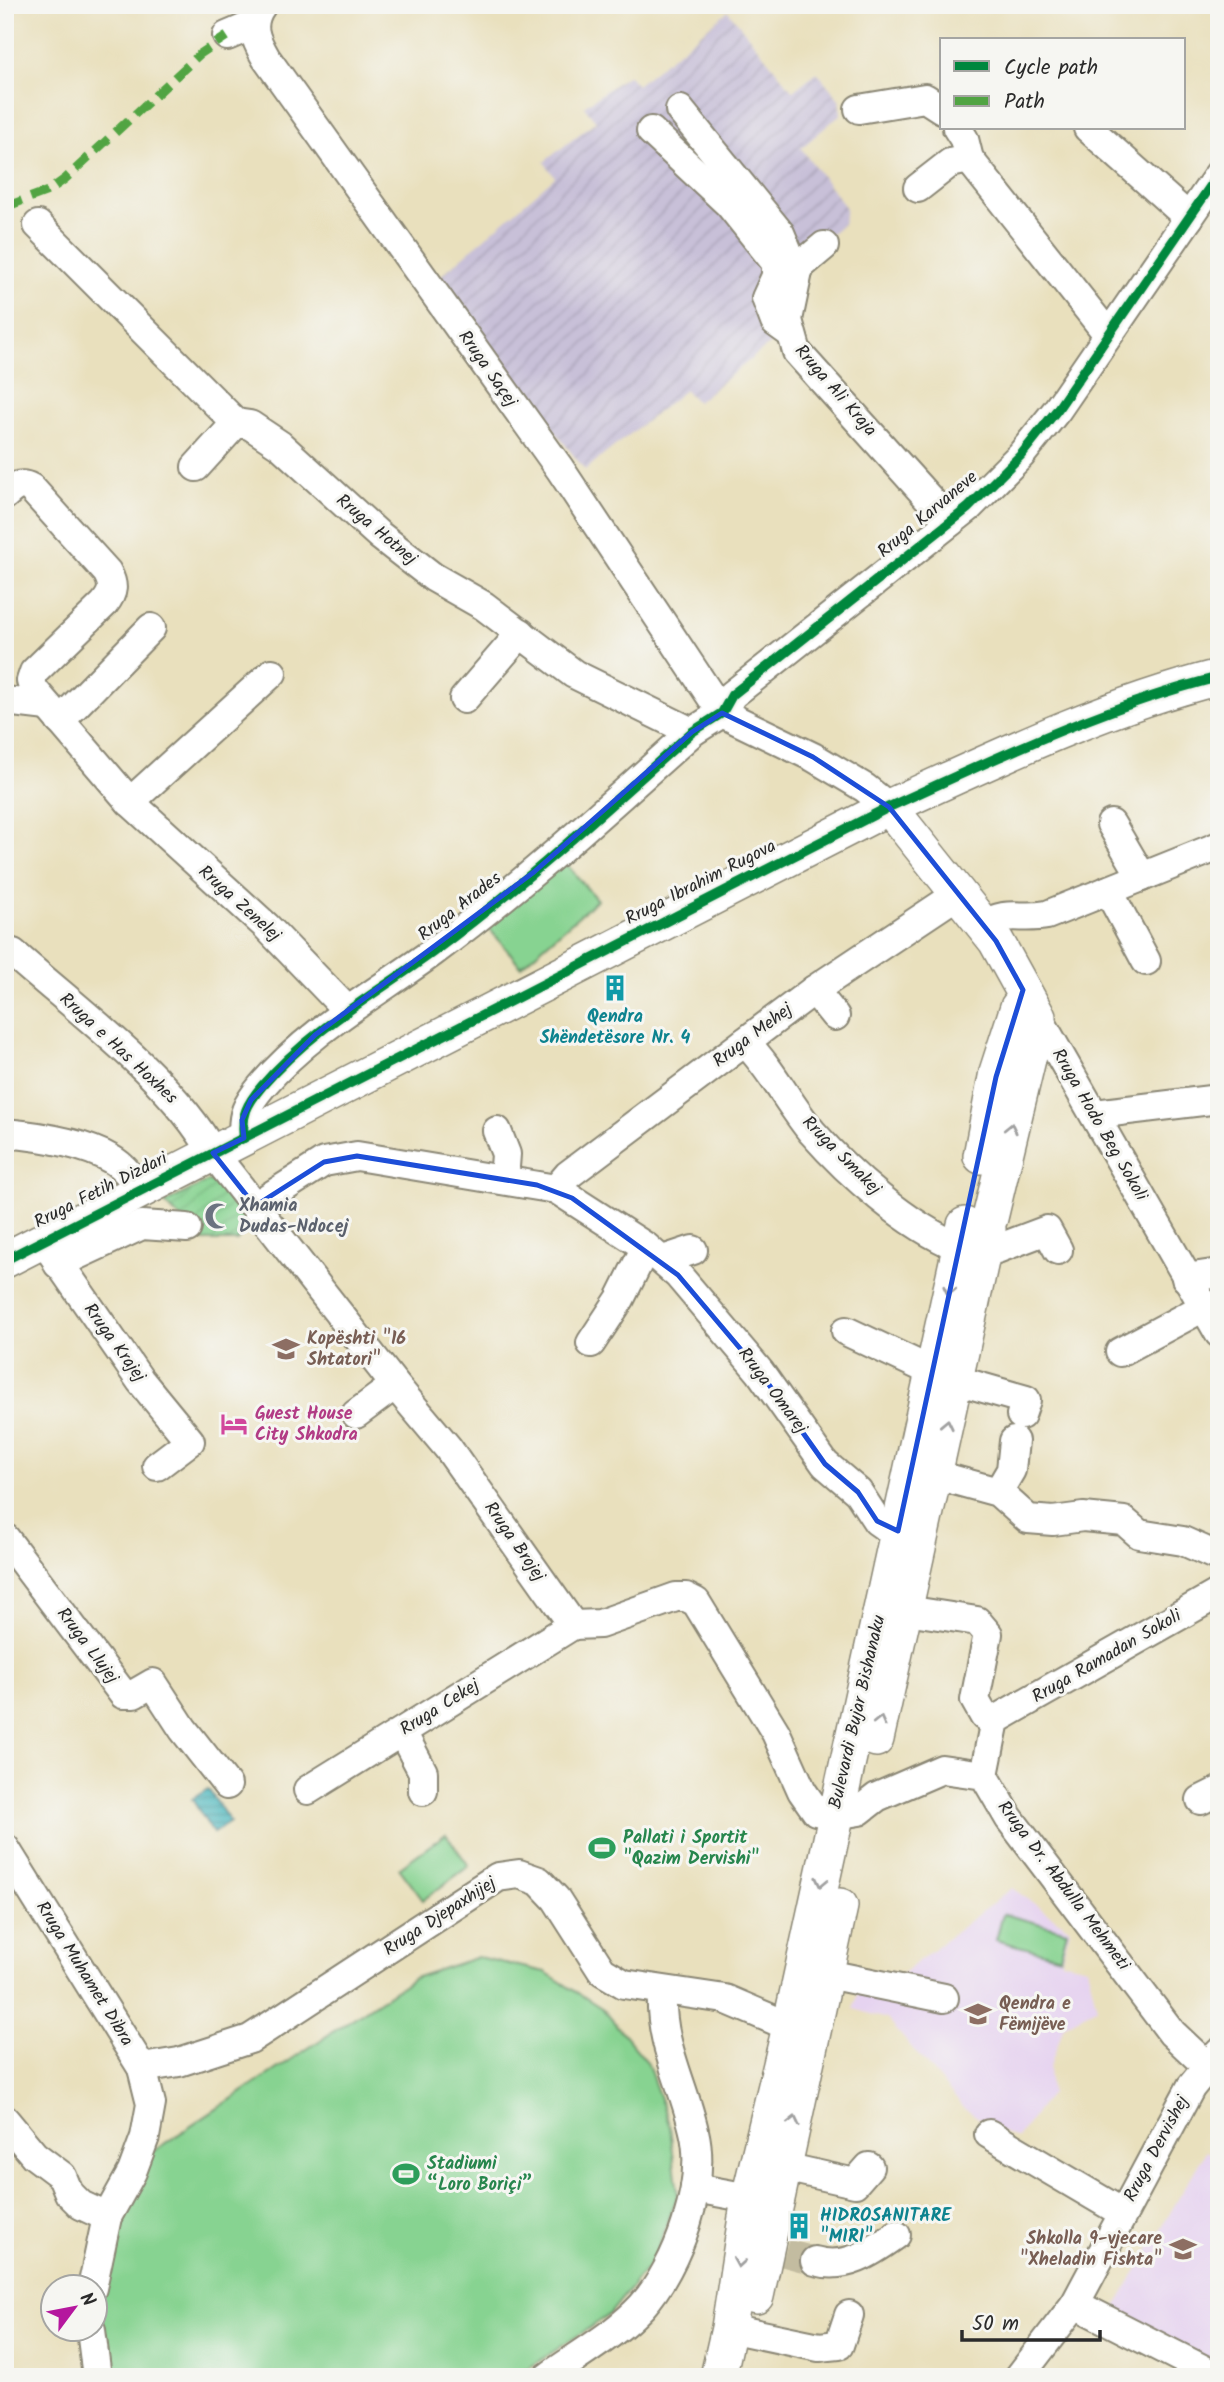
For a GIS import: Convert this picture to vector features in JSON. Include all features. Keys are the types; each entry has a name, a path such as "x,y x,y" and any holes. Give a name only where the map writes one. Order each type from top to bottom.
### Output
{"main road":[{"name":"Rruga Ibrahim Rugova","path":"228,1145 889,807 1033,742 1168,690 1219,677"},
{"path":"889,807 994,939"},
{"name":"Rruga Hodo Beg Sokoli","path":"994,939 1031,1003"},
{"name":"Bulevardi Bujar Bishanaku","path":"718,2377 775,2251 802,2032 847,1813 976,1230 1031,1003"},
{"name":"Rruga Fetih Dizdari","path":"5,1259 50,1253 141,1191 228,1145"},
{"name":"Bulevardi Bujar Bishanaku","path":"738,2377 749,2198 802,2032 827,1974 847,1813 906,1610 910,1535 936,1475 944,1375"}],"street":[{"name":"Rruga Saçej","path":"248,22 266,58 560,469 722,713"},
{"path":"859,109 925,98 940,108"},
{"path":"680,110 780,233 793,264 799,270 824,246"},
{"path":"958,130 964,139 969,159 1107,333"},
{"path":"1090,130 1189,218"},
{"path":"651,131 729,204 776,264 776,276 766,298 775,322 789,332"},
{"path":"918,188 950,163 969,159"},
{"name":"Rruga Karvaneve","path":"722,713 732,695 950,522 1021,455 1057,410 1107,333 1219,174"},
{"name":"Rruga Hotnej","path":"38,225 236,424 250,425 280,446 379,535 433,577 484,606 574,674 692,732"},
{"name":"Rruga Ali Kraja","path":"799,270 788,320 789,332 797,352 950,522"},
{"path":"196,467 236,424"},
{"name":"Rruga Zenelej","path":"5,495 16,486 24,484 31,488 107,572 113,583 112,594 104,604 34,672 31,681 34,690 130,802 266,926 346,1009"},
{"path":"5,701 53,714 151,628"},
{"path":"464,699 521,634"},
{"path":"130,802 272,673"},
{"name":"Rruga Arades","path":"228,1145 251,1100 293,1055 346,1009 432,952 534,872 692,732 722,713"},
{"path":"722,713 813,757 865,788 889,807"},
{"path":"1111,824 1142,877"},
{"path":"994,939 1016,941 1028,918 1047,915 1219,846"},
{"path":"1108,890 1146,961"},
{"name":"Rruga Mehej","path":"556,1189 568,1175 814,990 958,894"},
{"name":"Rruga e Has Hoxhes","path":"13,953 160,1084 202,1133 228,1145"},
{"path":"814,990 835,1016"},
{"name":"Rruga Hodo Beg Sokoli","path":"1031,1003 1219,1333"},
{"name":"Rruga Smakej","path":"745,1042 812,1131 899,1212 976,1230"},
{"path":"1095,1114 1219,1099"},
{"path":"497,1131 506,1154 504,1180"},
{"path":"5,1133 33,1136 110,1158 122,1167 141,1191"},
{"name":"Rruga Brojej","path":"228,1145 255,1206 395,1385 448,1448 573,1625"},
{"name":"Rruga Omarej","path":"255,1206 314,1167 339,1157 373,1158 556,1189 654,1254 761,1372 825,1464 858,1492 877,1521 910,1535"},
{"path":"50,1253 142,1225 187,1228"},
{"path":"976,1230 997,1249 1047,1230 1058,1250"},
{"path":"591,1343 654,1254 693,1250"},
{"name":"Rruga Krajej","path":"50,1253 140,1380 190,1441 157,1466"},
{"path":"1186,1278 1219,1273"},
{"path":"1120,1352 1204,1307"},
{"path":"846,1331 944,1375 1026,1400 1011,1470 998,1492"},
{"path":"356,1414 395,1385"},
{"path":"936,1475 998,1492 1028,1519 1053,1521 1083,1517 1124,1521 1139,1534 1183,1541 1219,1557"},
{"name":"Rruga Llujej","path":"5,1538 123,1694 134,1694 153,1683 183,1729 226,1785"},
{"name":"Rruga Ramadan Sokoli","path":"995,1720 1219,1593"},
{"path":"573,1625 600,1624 676,1597 686,1597 696,1602 776,1733 816,1811 847,1813 942,1769 984,1775 995,1720 984,1716 975,1700 988,1634 977,1621 906,1610"},
{"name":"Rruga Cekej","path":"308,1790 573,1625"},
{"path":"402,1732 423,1772 423,1791"},
{"name":"Rruga Dr. Abdulla Mehmeti","path":"984,1775 1009,1818 1172,2033 1213,2059"},
{"name":"Rruga Muhamet Dibra","path":"5,1848 142,2068 151,2104 145,2137 132,2172 107,2217"},
{"name":"Rruga Djepaxhijej","path":"142,2068 179,2063 250,2039 462,1899 498,1877 519,1874 539,1881 556,1899 602,1971 624,1983 662,1992 725,1999 802,2032"},
{"path":"827,1974 944,1998"},
{"path":"548,2377 618,2329 643,2305 681,2243 695,2188 696,2136 660,2020 662,1992"},
{"name":"Rruga Dervishej","path":"1019,2377 1075,2304 1185,2096 1213,2059"},
{"path":"5,2120 34,2155 62,2176 69,2193 81,2206 107,2217 95,2274"},
{"name":"Rruga Dervishej","path":"989,2133 1123,2213"},
{"path":"784,2168 855,2183 869,2167"},
{"path":"695,2188 749,2198"},
{"path":"815,2261 839,2264 853,2261 896,2235"},
{"path":"1075,2304 1218,2377"},
{"path":"739,2330 819,2347 839,2345 849,2315"},
{"path":"93,2344 97,2377"}],"highlighted area":[{"path":"722,713 813,757 889,807 996,941 1023,990 996,1077 898,1531 877,1521 858,1492 825,1464 760,1372 678,1275 572,1198 537,1185 357,1156 324,1162 255,1206 213,1153 244,1138 242,1120 251,1100 315,1035 534,872 692,732"}],"shaded area":[{"path":"728,11 793,91 817,72 839,99 841,114 801,148 846,208 843,224 797,260 766,330 775,340 697,402 685,390 585,470 436,280 555,177 544,162 596,121 584,106 628,75 637,85"},
{"name":"Qendra e Fëmijëve","path":"1012,1888 1070,1929 1061,1961 1087,1967 1097,2007 1064,2026 1049,2069 1051,2093 1017,2138 999,2131 965,2109 887,2019 854,2009 863,1974 894,1980"},
{"name":"Shkolla 9-vjecare \"Xheladin Fishta\"","path":"1206,2151 1219,2157 1219,2369 1112,2313"}],"green space":[{"path":"562,859 597,900 521,966 486,925"},
{"path":"208,1181 226,1184 258,1223 244,1228 237,1241 203,1241 165,1203"},
{"path":"446,1834 469,1866 423,1900 399,1868"},
{"path":"1003,1914 1067,1931 1060,1957 996,1940"},
{"name":"Stadiumi “Loro Boriçi”","path":"478,1957 545,1972 603,2009 647,2062 670,2127 678,2195 654,2259 609,2315 515,2377 113,2377 103,2344 108,2344 108,2274 97,2272 149,2154 414,1978"}],"water":[{"path":"208,1789 230,1822 213,1833 192,1799"}],"tunnel":[{"path":"785,2253 815,2261"}],"marked path":[{"path":"5,207 48,191 65,179 200,54 227,36"}],"cycle path":[{"path":"244,1138 244,1116 252,1098 301,1047 500,900 692,732 722,713 732,695 968,508 1021,455 1057,410 1219,174"},
{"path":"5,1260 889,807 1092,718 1219,677"}],"place":[{"name":"Qendra Shëndetësore Nr. 4","path":"615,988"},
{"name":"Xhamia Dudas-Ndocej","path":"218,1216"},
{"name":"Kopështi \"16 Shtatori\"","path":"286,1349"},
{"name":"Guest House City Shkodra","path":"234,1424"},
{"name":"Pallati i Sportit \"Qazim Dervishi\"","path":"602,1848"},
{"name":"Qendra e Fëmijëve","path":"978,2014"},
{"name":"Stadiumi “Loro Boriçi”","path":"406,2174"},
{"name":"HIDROSANITARE \"MIRI\"","path":"799,2226"},
{"name":"Shkolla 9-vjecare \"Xheladin Fishta\"","path":"1183,2249"}]}
